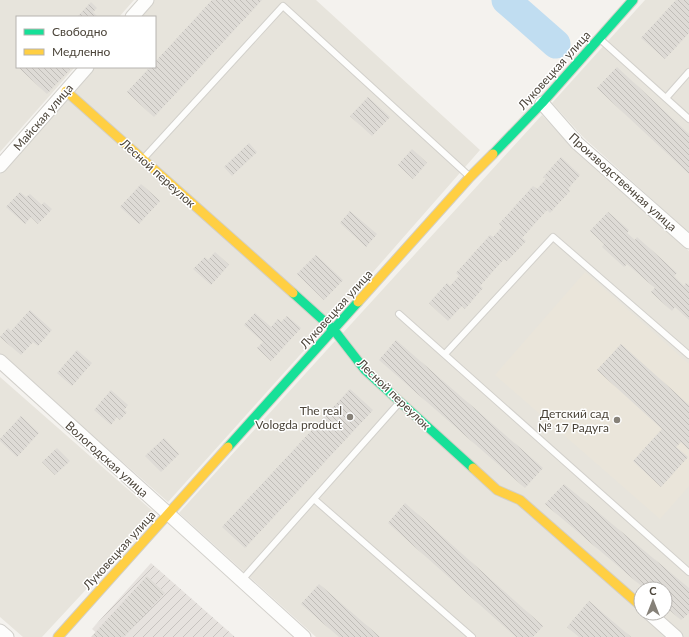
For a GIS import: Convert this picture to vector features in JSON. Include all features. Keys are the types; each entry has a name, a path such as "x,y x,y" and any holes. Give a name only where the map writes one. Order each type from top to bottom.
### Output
{"street":[{"path":"133,16 147,0"},
{"name":"Луковецкая улица","path":"58,637 470,177 542,103 633,0"},
{"name":"Майская улица","path":"0,166 86,68"},
{"name":"Лесной переулок","path":"66,90 334,330 365,370 498,490 520,500 633,599"},
{"name":"Производственная улица","path":"542,103 577,143 689,242"},
{"name":"Вологодская улица","path":"0,361 304,637"},
{"path":"658,621 676,637"},
{"path":"0,631 7,637"}],"lane":[{"path":"143,159 282,6 470,177"},
{"path":"599,38 689,119"},
{"path":"666,98 689,72"},
{"path":"445,354 553,237 689,355"},
{"path":"399,314 689,572"},
{"path":"242,581 400,402"},
{"path":"314,499 472,637"}],"shaded area":[{"path":"0,0 134,0 120,16 16,16 16,68 74,68 0,152"},
{"path":"154,0 316,0 480,150 330,321 73,91 94,68 156,68 156,16 140,16"},
{"path":"645,0 689,0 689,233 583,137 552,103"},
{"path":"69,98 325,327 168,502 0,354 0,174"},
{"path":"542,115 572,147 689,251 689,637 683,637 665,621 673,621 673,581 633,581 633,594 498,486 367,368 342,334"},
{"name":"Детский сад № 17 Радуга","path":"585,272 689,364 689,486 660,519 495,375"},
{"path":"335,341 633,605 633,621 651,621 669,637 316,637 179,513"},
{"path":"0,377 156,514 42,637 23,637 0,617"},
{"path":"151,563 235,637 101,637 92,629"}],"building":[{"path":"212,0 262,0 154,117 127,92 149,68 156,68 156,61"},
{"path":"676,0 689,0 689,33 665,59 641,38"},
{"path":"91,2 97,8 93,12 97,16 78,16"},
{"path":"617,67 689,134 689,174 597,88"},
{"path":"19,68 68,68 70,70 47,94"},
{"path":"368,97 390,117 372,136 350,116"},
{"path":"249,143 257,152 232,176 224,167"},
{"path":"412,149 427,163 413,179 398,165"},
{"path":"561,157 580,175 568,189 570,191 550,213 547,210 522,238 526,241 507,261 504,259 480,286 483,288 465,309 462,306 448,321 429,303 447,283 450,286 459,276 456,273 490,235 493,237 502,227 499,224 533,186 537,189 546,179 543,177"},
{"path":"141,184 160,201 139,224 120,207"},
{"path":"20,192 26,197 30,194 42,205 44,202 52,209 38,224 31,217 25,224 6,207"},
{"path":"350,211 377,234 366,247 340,223"},
{"path":"608,212 629,230 627,233 635,240 637,237 677,273 674,276 684,286 686,283 689,285 689,320 675,307 672,311 651,292 655,288 627,264 624,267 602,247 604,244 590,231"},
{"path":"215,252 229,265 211,285 193,269 205,257 208,260"},
{"path":"316,255 343,280 324,300 297,274"},
{"path":"30,310 52,330 38,346 33,342 21,355 0,337 8,328 11,331"},
{"path":"255,313 271,327 278,319 281,322 287,316 301,328 271,361 257,348 263,342 244,325"},
{"path":"396,340 543,468 525,488 379,360"},
{"path":"621,344 689,405 689,450 681,442 676,447 688,457 661,487 633,461 662,429 597,370"},
{"path":"77,350 92,363 72,386 57,373"},
{"path":"350,389 373,410 245,548 222,527"},
{"path":"111,390 128,405 124,410 127,412 120,420 117,417 111,425 94,410"},
{"path":"21,416 39,433 17,457 0,441 0,439"},
{"path":"164,438 179,454 161,472 145,456"},
{"path":"57,448 70,461 55,475 42,462"},
{"path":"564,484 689,588 689,613 681,620 673,613 673,581 636,581 545,504"},
{"path":"405,503 543,626 533,637 516,637 388,523"},
{"path":"147,576 165,593 124,637 91,637"},
{"path":"319,584 380,637 339,637 301,604"},
{"path":"589,601 631,637 579,637 567,627"}],"waterway":[{"path":"506,0 556,44"}],"traffic: fast":[{"path":"493,154 542,103 633,0"},
{"path":"293,293 334,330 365,370 473,468"},
{"path":"228,447 358,302"}],"traffic: slow":[{"path":"66,91 293,293"},
{"path":"358,302 470,177 493,154"},
{"path":"58,637 228,447"},
{"path":"473,468 497,490 520,500 633,599"}],"place":[{"name":"The real Vologda product","path":"350,417"},
{"name":"Детский сад № 17 Радуга","path":"617,420"}]}
